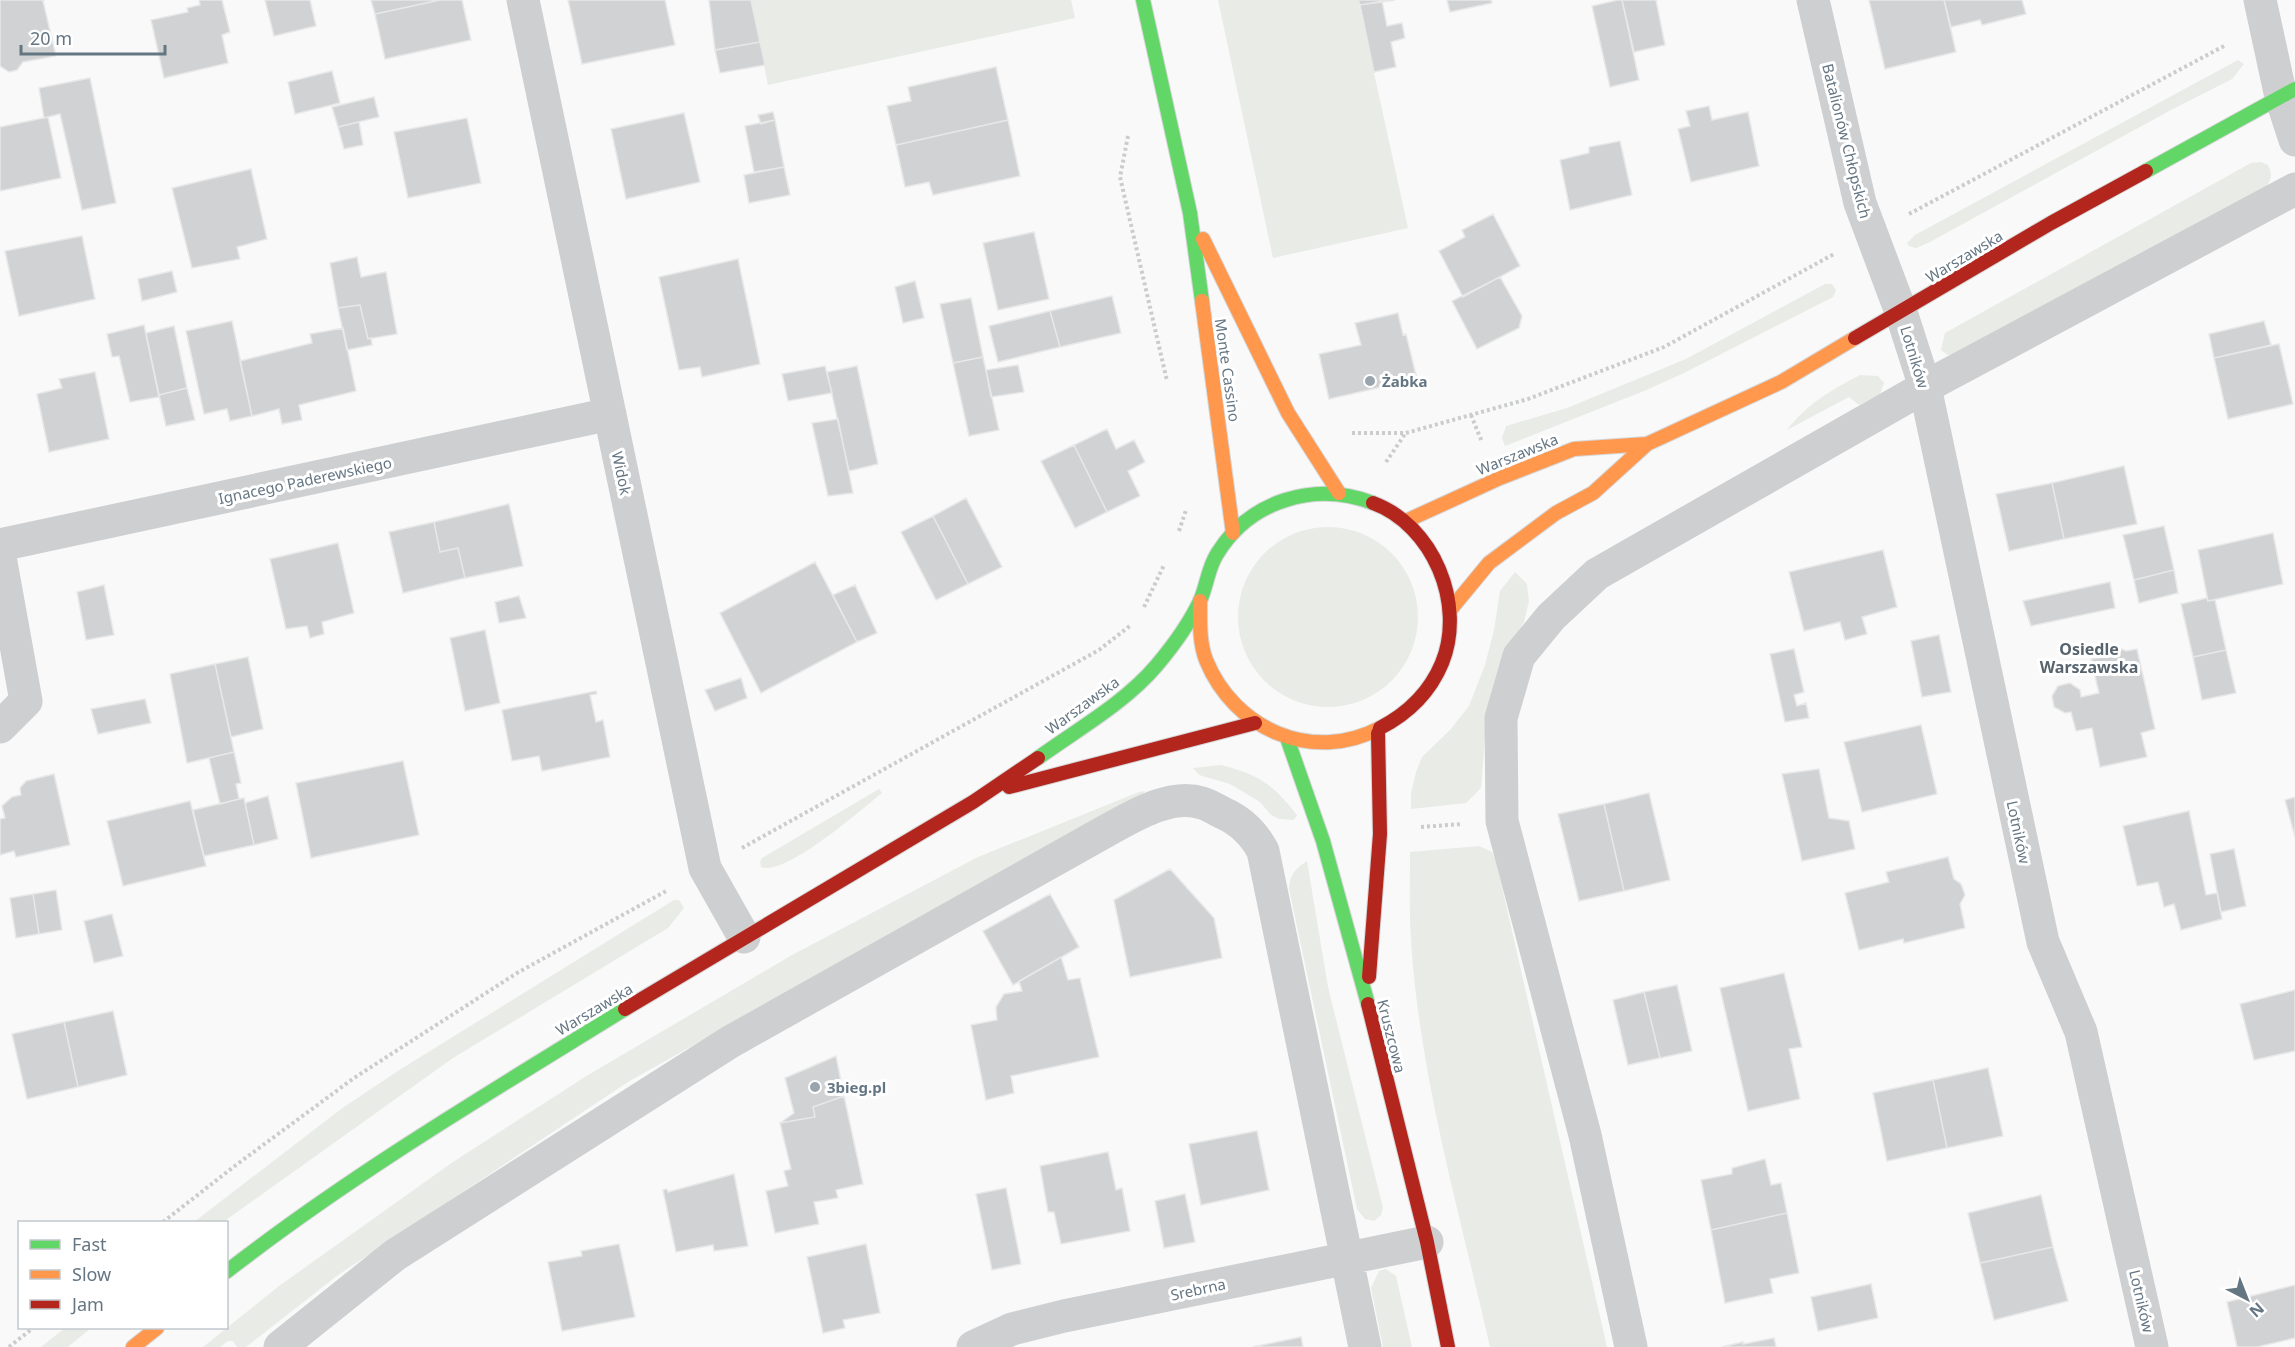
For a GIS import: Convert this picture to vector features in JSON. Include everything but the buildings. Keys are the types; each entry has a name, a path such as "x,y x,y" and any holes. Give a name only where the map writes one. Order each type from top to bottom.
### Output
{"main road":[{"name":"Monte Cassino","path":"1143,0 1190,213 1233,533"},
{"name":"Warszawska","path":"1451,609 1489,563 1556,513 1593,493 1647,444 1781,382 2051,224 2288,93"},
{"name":"Monte Cassino","path":"1190,213 1288,413 1339,493"},
{"name":"Warszawska","path":"1406,521 1500,478 1574,449 1647,444"},
{"path":"1310,493 1339,493 1362,498 1385,507 1406,521 1429,546 1444,576 1451,609 1447,647 1433,682 1409,712 1378,733 1348,742 1317,744 1287,738 1255,723 1234,705 1217,682 1209,666 1200,630 1200,601 1211,564 1233,533 1255,514 1281,500 1310,493"},
{"name":"Warszawska","path":"228,1270 279,1230 396,1150 744,937 990,792 1125,696 1162,659 1200,601"},
{"name":"Warszawska","path":"990,792 1255,723"},
{"path":"1367,1002 1380,834 1378,733"},
{"name":"Kruszcowa","path":"1287,738 1323,841 1367,1002 1427,1242 1448,1347"},
{"path":"133,1347 156,1329"}],"street":[{"name":"Widok","path":"523,0 705,868 744,937"},
{"name":"Batalionów Chłopskich","path":"1813,0 1860,203 1901,312"},
{"path":"2260,0 2288,93 2295,140"},
{"path":"1631,1347 1585,1135 1502,821 1501,718 1519,656 1551,617 1598,574 1925,387 2295,189"},
{"name":"Lotników","path":"1901,312 1925,387 2043,942 2081,1032 2152,1347"},
{"name":"Ignacego Paderewskiego","path":"0,545 610,414"},
{"path":"0,557 26,701 0,727"},
{"path":"280,1347 395,1255 730,1042 1106,831 1146,810 1183,800 1204,803 1235,819 1258,842 1263,851 1365,1347"},
{"name":"Srebrna","path":"973,1347 1012,1329 1064,1316 1427,1242"}],"path":[{"path":"1120,177 1168,387"},
{"path":"1471,415 1483,444"},
{"path":"1350,433 1406,433"},
{"path":"1179,532 1187,506"},
{"path":"1143,610 1167,559"},
{"path":"165,1221 236,1165 364,1072 518,973 1099,650 1138,621"},
{"path":"9,1347 32,1329"}],"shaded area":[{"path":"751,0 1071,0 1075,18 768,85"},
{"path":"1218,0 1358,0 1408,228 1273,258"},
{"path":"2238,60 2244,64 2232,79 1928,243 1916,248 1907,243 1915,235"},
{"path":"2261,162 2268,165 2270,171 2271,178 2267,186 1957,354 1948,355 1941,350 1945,333 2251,163"},
{"path":"1825,284 1832,284 1836,290 1833,297 1684,373 1505,446 1502,438 1506,426 1567,408 1686,359"},
{"path":"1860,375 1878,376 1884,383 1880,394 1859,405 1849,397 1787,430 1820,398"},
{"path":"1328,527 1346,528 1363,534 1392,553 1411,582 1417,599 1417,635 1411,652 1392,681 1363,700 1346,706 1328,707 1310,706 1293,700 1264,681 1245,652 1239,635 1238,617 1239,599 1245,582 1264,553 1293,534 1310,528"},
{"path":"1515,572 1527,584 1529,601 1524,622 1510,646 1485,738 1481,788 1466,803 1411,809 1411,793 1422,757 1450,730 1469,706 1485,665 1494,630 1500,591"},
{"path":"1221,765 1256,777 1272,788 1297,815 1294,820 1279,819 1271,815 1260,802 1230,784 1199,775 1193,768"},
{"path":"879,789 882,793 805,852 787,862 772,867 761,867 762,858"},
{"path":"1145,791 1142,797 988,879 628,1082 338,1275 246,1347 237,1347 233,1341 228,1341 220,1347 203,1347 279,1286 453,1162 588,1075 792,955 978,857"},
{"path":"1479,846 1492,852 1496,861 1607,1347 1490,1347 1442,1144 1422,1041 1415,990 1410,917 1410,852"},
{"path":"1307,861 1328,987 1383,1208 1381,1215 1374,1221 1365,1219 1357,1209 1289,889 1294,872"},
{"path":"674,900 679,900 684,908 668,928 453,1058 224,1221 195,1221 341,1109 401,1069"},
{"path":"1386,1269 1396,1276 1412,1347 1383,1347 1371,1288 1379,1271"},
{"path":"64,1329 90,1329 68,1347 41,1347"}],"traffic: fast":[{"path":"1143,0 1190,213 1202,301"},
{"path":"2146,171 2295,89"},
{"path":"1038,758 1116,703 1157,665 1196,610 1217,554 1231,535 1247,520 1266,508 1307,495 1329,494 1373,503"},
{"path":"1287,738 1323,841 1368,1004"},
{"path":"228,1270 322,1201 372,1168 472,1103 625,1009"}],"traffic: slow":[{"path":"1203,239 1288,413 1339,493"},
{"path":"1202,301 1233,533"},
{"path":"1451,609 1489,563 1556,513 1593,493 1647,444 1781,382 1855,338"},
{"path":"1406,521 1500,478 1574,449 1647,444"},
{"path":"1200,601 1201,638 1206,660 1219,684 1235,705 1255,721 1278,733 1302,740 1328,742 1354,738 1380,728"},
{"path":"133,1347 156,1329"}],"traffic: jam":[{"path":"1855,338 2051,223 2146,171"},
{"path":"1373,503 1394,514 1412,529 1428,548 1447,592 1450,616 1448,640 1437,674 1417,701 1380,728"},
{"path":"1009,787 1255,723"},
{"path":"1369,977 1380,834 1378,733"},
{"path":"625,1009 973,802 1038,758"},
{"path":"1368,1004 1427,1242 1448,1347"}],"place":[{"name":"Żabka","path":"1370,381"},
{"name":"3bieg.pl","path":"815,1087"}],"district":[{"name":"Osiedle Warszawska","path":"2089,658"}]}
